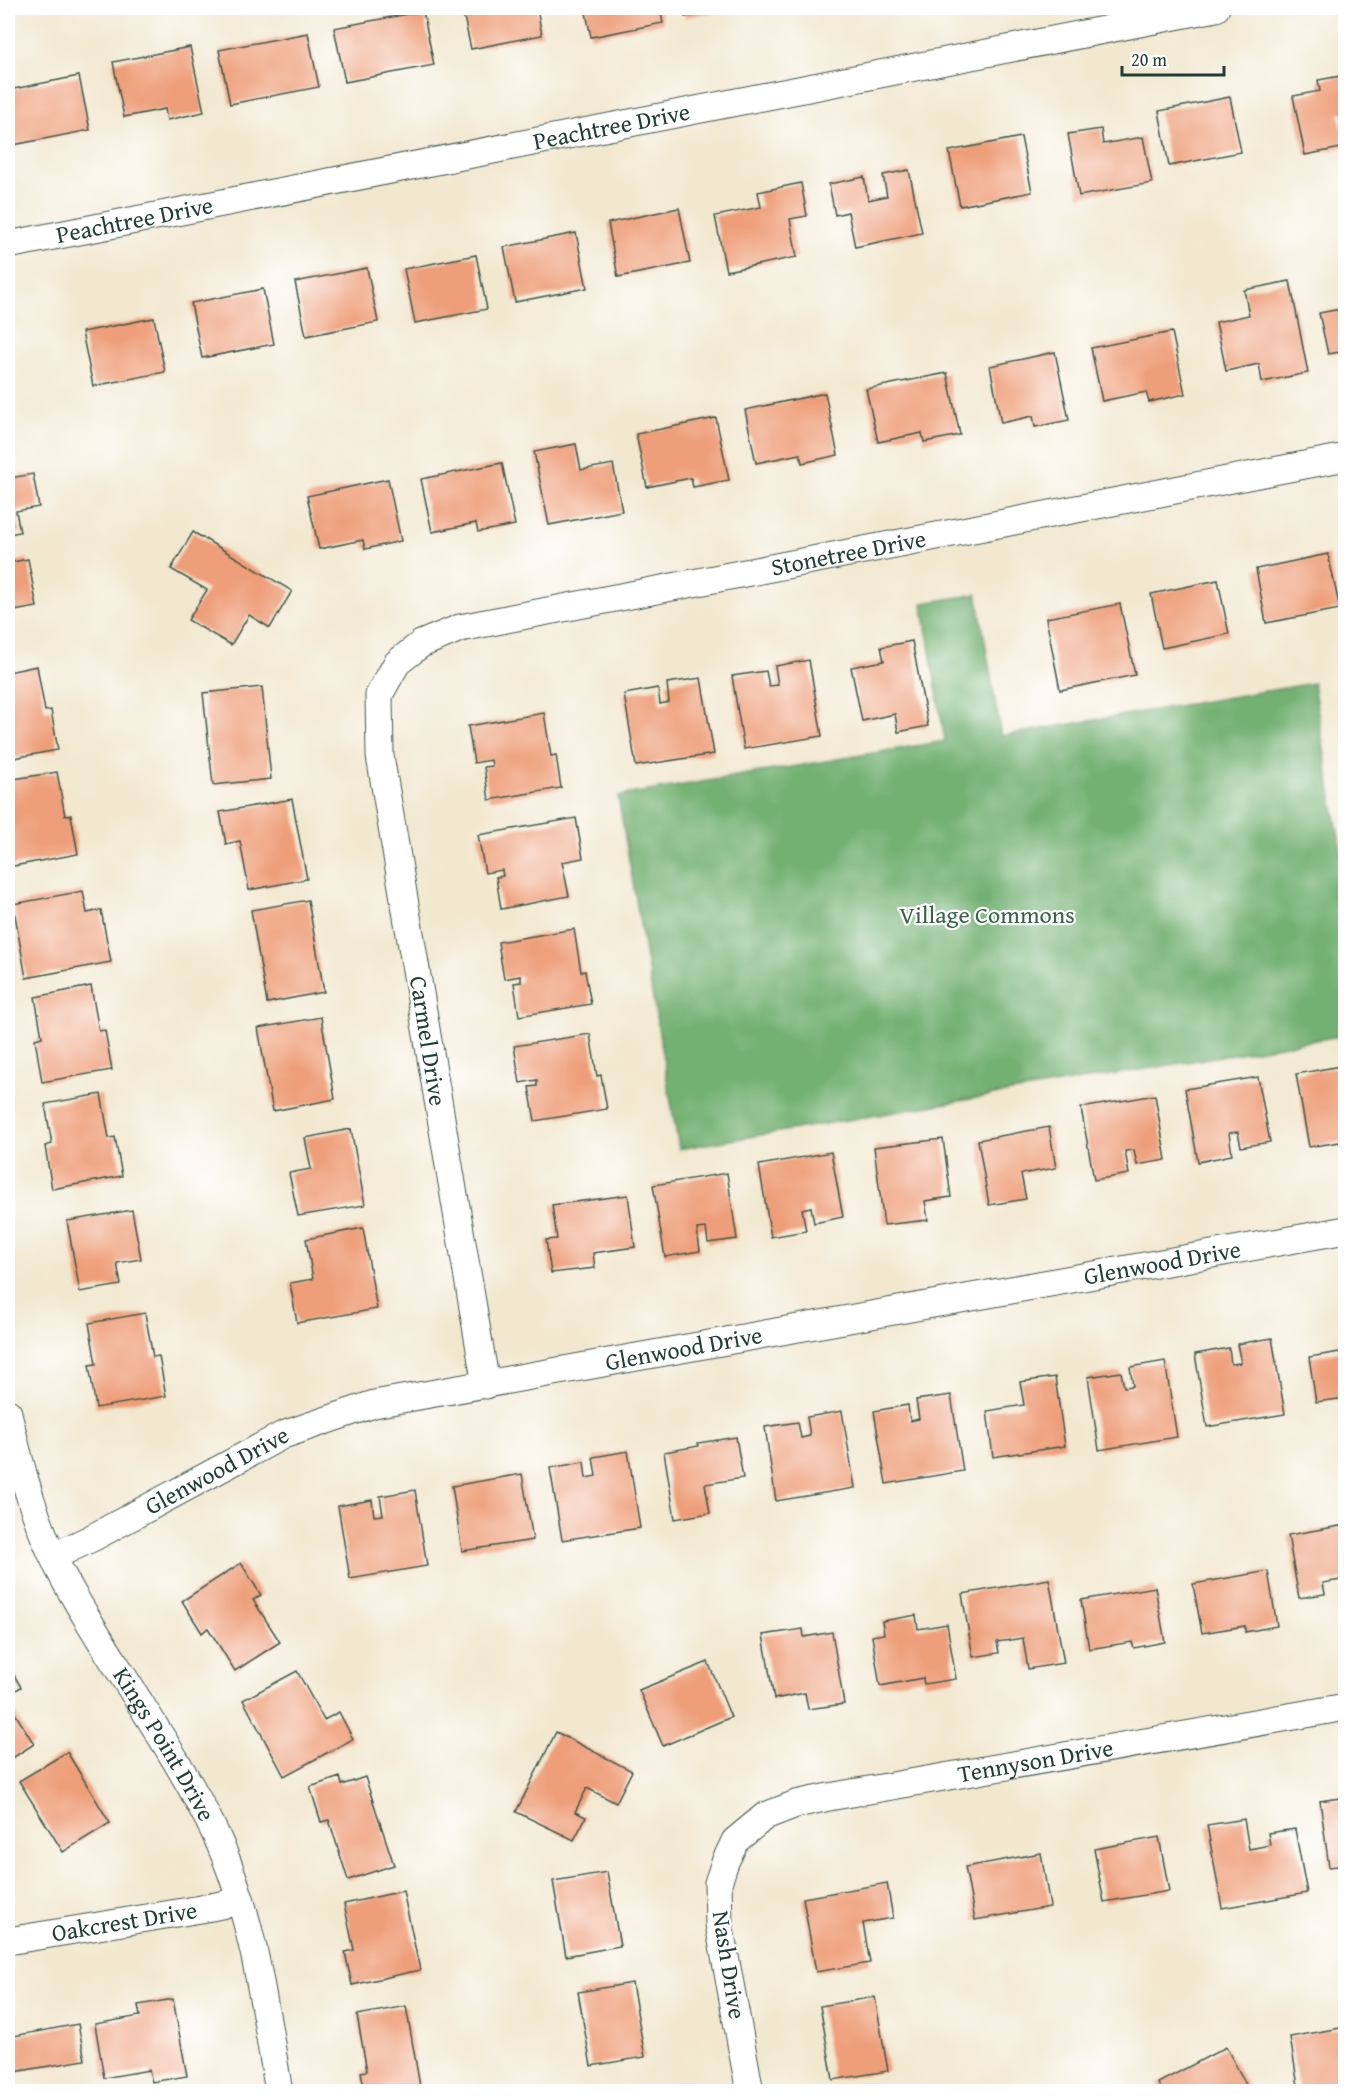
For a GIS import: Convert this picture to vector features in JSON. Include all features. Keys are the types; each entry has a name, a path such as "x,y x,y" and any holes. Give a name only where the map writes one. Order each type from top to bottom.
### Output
{"street":[{"name":"Peachtree Drive","path":"8,246 1216,8"},
{"name":"Stonetree Drive","path":"379,695 397,663 421,644 460,628 1346,457"},
{"name":"Carmel Drive","path":"379,695 380,756 486,1385"},
{"name":"Glenwood Drive","path":"54,1556 92,1538 283,1435 374,1404 1346,1230"},
{"name":"Kings Point Drive","path":"8,1413 19,1464 36,1515 66,1582 193,1792 219,1843 241,1901 265,2010 279,2091"},
{"name":"Tennyson Drive","path":"735,1841 765,1816 796,1804 1346,1707"},
{"name":"Nash Drive","path":"735,1841 724,1862 718,1883 719,1924 750,2091"},
{"name":"Oakcrest Drive","path":"8,1941 241,1901"}],"green space":[{"name":"Village Commons","path":"977,594 1001,736 1313,683 1345,875 1345,1035 679,1149 618,796 945,741 922,603"}],"building":[{"path":"462,8 537,8 542,35 471,49"},
{"path":"585,8 660,8 663,23 591,37"},
{"path":"683,8 726,8 727,9 685,17"},
{"path":"423,11 434,65 345,82 334,28"},
{"path":"308,33 319,87 230,104 219,50"},
{"path":"190,47 204,112 167,120 165,109 124,117 113,62"},
{"path":"1346,75 1346,112 1339,114 1346,147 1305,155 1293,96 1320,91 1318,80"},
{"path":"79,76 90,130 8,146 8,90"},
{"path":"1230,97 1241,152 1169,166 1159,111"},
{"path":"1101,129 1103,144 1143,137 1152,183 1079,196 1068,134"},
{"path":"1021,137 1032,192 960,206 949,151"},
{"path":"909,170 922,233 855,247 848,212 835,215 829,184 864,177 868,200 887,196 883,175"},
{"path":"801,183 807,216 790,219 797,257 726,271 715,216 761,207 758,192"},
{"path":"679,208 690,263 618,277 608,223"},
{"path":"576,233 587,288 515,302 504,247"},
{"path":"476,255 487,309 415,323 404,269"},
{"path":"367,268 378,322 306,336 295,282"},
{"path":"1290,281 1308,373 1262,382 1259,364 1226,371 1216,322 1249,315 1244,290"},
{"path":"263,289 274,344 202,358 191,303"},
{"path":"1346,308 1346,351 1328,354 1319,313"},
{"path":"154,318 165,372 93,386 82,332"},
{"path":"1172,332 1185,394 1149,402 1146,392 1102,401 1091,348"},
{"path":"1055,352 1069,420 1035,427 1033,416 1001,423 990,366"},
{"path":"947,373 960,435 924,442 922,433 878,442 866,389"},
{"path":"825,393 838,455 802,463 800,454 756,463 745,410"},
{"path":"716,418 729,480 693,487 691,478 647,487 636,434"},
{"path":"576,444 581,470 613,464 622,511 549,525 534,452"},
{"path":"502,463 515,525 478,532 476,523 432,532 421,479"},
{"path":"8,471 10,478 33,474 39,507 16,511 20,532 8,534"},
{"path":"388,479 401,541 365,549 363,540 319,549 307,496"},
{"path":"193,532 292,591 270,628 249,615 231,645 188,620 207,590 171,569"},
{"path":"1328,554 1340,609 1266,623 1256,569"},
{"path":"28,559 37,607 8,612 8,563"},
{"path":"1218,580 1229,634 1162,648 1151,594"},
{"path":"1120,604 1135,675 1060,690 1046,618"},
{"path":"912,641 928,726 898,732 895,714 862,721 851,667 884,661 881,647"},
{"path":"809,660 822,736 744,749 732,676 766,671 769,686 778,685 775,666"},
{"path":"37,666 45,711 51,710 58,750 8,759 8,672"},
{"path":"701,678 714,754 636,766 624,694 658,688 660,704 669,702 667,683"},
{"path":"262,687 271,779 213,785 203,693"},
{"path":"544,713 551,756 556,755 561,788 489,800 484,767 492,766 491,760 474,763 468,726"},
{"path":"57,772 65,816 71,815 78,854 8,867 8,780"},
{"path":"292,799 307,879 249,890 240,841 226,844 220,812"},
{"path":"576,818 583,858 562,862 569,896 501,909 496,877 503,876 502,870 485,873 478,835"},
{"path":"83,891 87,913 101,910 111,962 26,978 13,904"},
{"path":"308,900 324,992 267,1003 251,910"},
{"path":"574,929 581,972 585,971 591,1004 519,1016 514,983 521,982 521,976 504,979 498,942"},
{"path":"91,986 99,1031 105,1030 112,1070 42,1082 35,1039 42,1037 35,997"},
{"path":"321,1017 335,1099 273,1111 258,1028"},
{"path":"590,1034 597,1076 601,1075 607,1109 535,1121 529,1087 537,1086 537,1080 520,1083 514,1046"},
{"path":"1346,1065 1346,1141 1309,1147 1296,1074"},
{"path":"1258,1077 1270,1142 1241,1147 1238,1132 1229,1133 1232,1155 1198,1162 1185,1089"},
{"path":"101,1094 109,1138 115,1137 122,1176 52,1189 45,1146 52,1144 45,1104"},
{"path":"1155,1095 1166,1160 1137,1165 1134,1150 1125,1151 1129,1174 1094,1180 1081,1108"},
{"path":"1049,1127 1056,1168 1021,1174 1026,1199 989,1205 978,1140"},
{"path":"351,1129 365,1205 298,1216 289,1173 311,1169 305,1138"},
{"path":"943,1139 951,1197 925,1201 928,1220 884,1225 874,1147"},
{"path":"831,1152 843,1217 814,1223 811,1207 802,1209 806,1231 771,1237 759,1165"},
{"path":"727,1173 737,1239 708,1243 706,1228 697,1229 700,1251 665,1257 653,1185"},
{"path":"628,1195 635,1247 593,1253 595,1268 551,1273 546,1240 557,1239 552,1205"},
{"path":"132,1210 141,1259 117,1263 121,1285 80,1292 67,1221"},
{"path":"363,1228 377,1309 297,1323 290,1283 313,1279 306,1239"},
{"path":"145,1313 153,1357 159,1356 166,1396 96,1408 89,1365 96,1364 89,1323"},
{"path":"1272,1338 1285,1414 1207,1427 1195,1354 1229,1348 1231,1364 1241,1363 1237,1344"},
{"path":"1346,1351 1346,1398 1316,1402 1309,1357"},
{"path":"1165,1361 1177,1437 1099,1450 1088,1377 1121,1372 1124,1387 1133,1386 1130,1367"},
{"path":"1055,1377 1065,1446 993,1457 987,1411 1024,1405 1020,1382"},
{"path":"951,1395 963,1471 886,1484 874,1411 908,1405 910,1421 919,1419 916,1400"},
{"path":"842,1411 855,1488 776,1501 765,1427 798,1422 801,1438 810,1436 807,1417"},
{"path":"736,1437 743,1478 705,1484 710,1513 675,1519 664,1452 699,1446 698,1443"},
{"path":"628,1451 640,1528 562,1540 550,1468 584,1462 586,1478 596,1476 593,1457"},
{"path":"522,1474 533,1540 462,1551 452,1486"},
{"path":"415,1490 427,1566 350,1579 338,1506 372,1500 374,1516 383,1515 380,1496"},
{"path":"1346,1525 1346,1579 1323,1583 1325,1594 1299,1598 1288,1535"},
{"path":"241,1563 261,1595 253,1600 280,1642 235,1671 208,1628 202,1633 182,1601"},
{"path":"1268,1571 1277,1626 1245,1632 1245,1626 1202,1633 1193,1584"},
{"path":"1049,1579 1064,1663 1028,1669 1023,1638 997,1642 999,1653 973,1657 962,1594"},
{"path":"1155,1587 1165,1642 1134,1648 1132,1642 1089,1649 1081,1600"},
{"path":"916,1615 918,1629 947,1624 956,1679 924,1684 923,1678 880,1686 872,1636 884,1634 882,1621"},
{"path":"803,1629 804,1637 832,1632 844,1704 808,1709 805,1693 774,1699 763,1635"},
{"path":"708,1662 731,1717 663,1746 639,1690"},
{"path":"8,1665 21,1687 8,1695"},
{"path":"297,1671 324,1720 339,1712 353,1739 284,1776 243,1700"},
{"path":"8,1702 34,1744 8,1761"},
{"path":"556,1732 632,1771 616,1803 587,1788 575,1812 586,1817 574,1840 516,1812"},
{"path":"67,1752 110,1823 63,1852 19,1781"},
{"path":"340,1777 342,1785 365,1777 394,1865 348,1880 329,1820 321,1822 310,1787"},
{"path":"1346,1797 1346,1865 1329,1867 1320,1801"},
{"path":"1244,1819 1249,1849 1270,1845 1268,1833 1295,1829 1307,1893 1222,1908 1207,1825"},
{"path":"1159,1837 1169,1891 1104,1902 1094,1849"},
{"path":"1041,1853 1050,1907 975,1920 965,1867"},
{"path":"607,1872 620,1946 566,1956 553,1881"},
{"path":"887,1883 893,1918 863,1923 870,1963 816,1972 803,1898"},
{"path":"403,1891 420,1970 352,1985 345,1952 354,1950 344,1904"},
{"path":"632,1983 645,2057 591,2066 578,1992"},
{"path":"875,1997 888,2071 833,2080 820,2006"},
{"path":"173,1999 187,2076 152,2082 149,2070 104,2078 95,2024 140,2016 138,2005"},
{"path":"406,2006 421,2092 365,2092 361,2072 367,2071 357,2015"},
{"path":"78,2024 85,2060 8,2073 8,2037"},
{"path":"1346,2027 1346,2088 1326,2092 1299,2092 1290,2037"},
{"path":"1226,2047 1250,2092 1162,2092 1158,2083"},
{"path":"649,2088 650,2092 636,2092 635,2090"}]}
